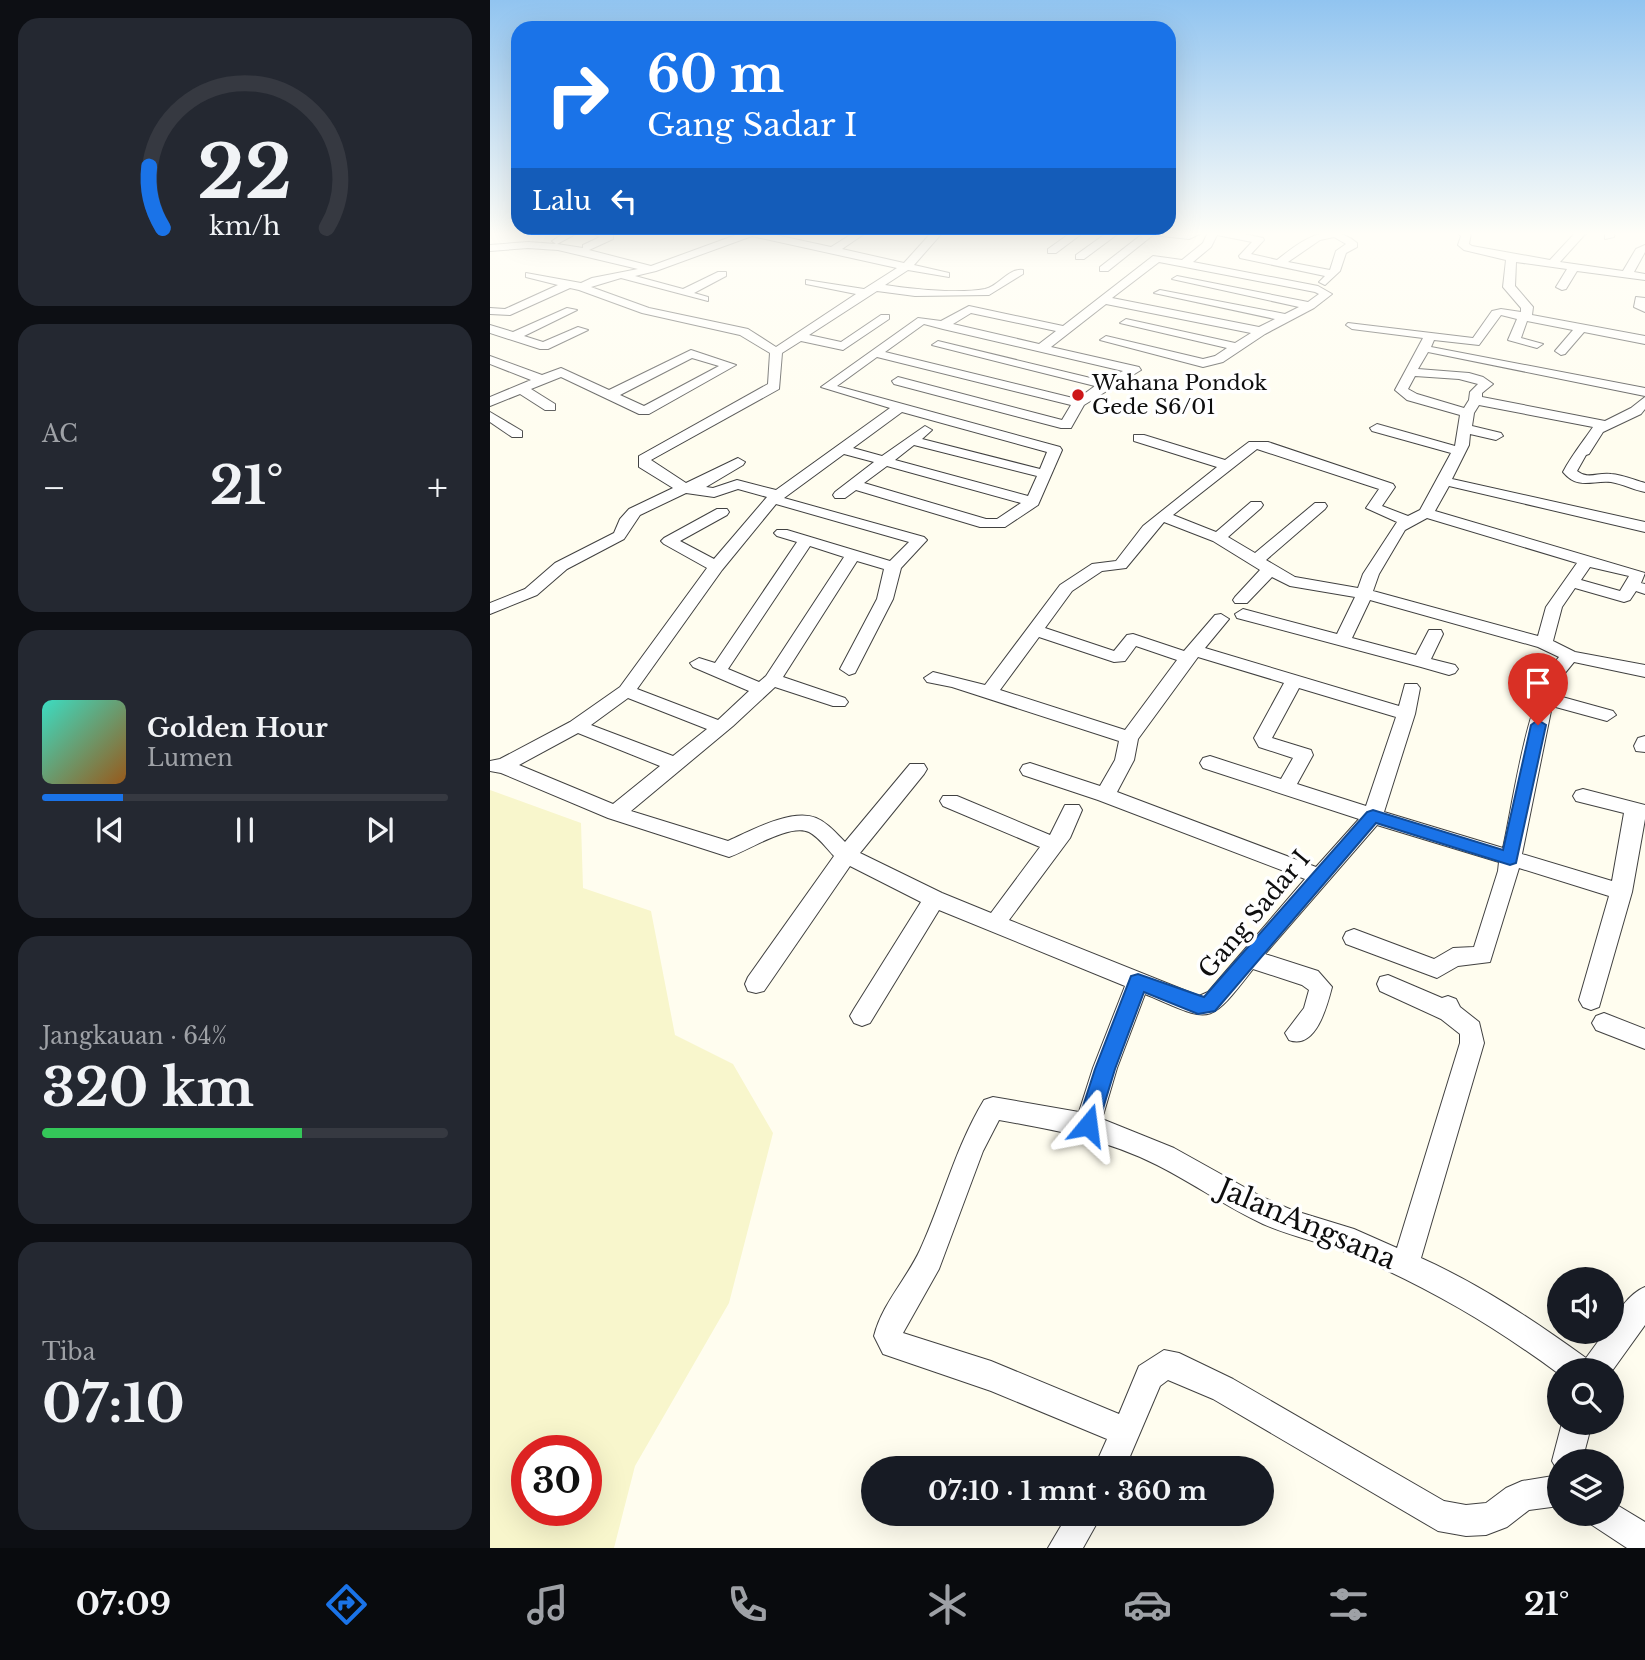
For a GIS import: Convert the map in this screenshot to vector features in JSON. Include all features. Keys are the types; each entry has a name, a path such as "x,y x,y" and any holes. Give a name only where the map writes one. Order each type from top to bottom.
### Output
{"street":[{"path":"490,311 506,313 525,304"},
{"path":"628,304 646,311 744,332 776,352"},
{"path":"776,352 849,304"},
{"path":"1043,347 1099,304"},
{"path":"1128,304 1261,331"},
{"path":"1146,304 1102,343 1199,363 1219,359 1261,331 1313,304"},
{"path":"1217,304 1286,318"},
{"path":"1304,304 1310,306"},
{"path":"1525,304 1528,312 1523,317 1514,340 1537,345"},
{"path":"943,325 969,309 1068,330"},
{"path":"512,337 571,310"},
{"path":"1474,358 1479,340 1496,313 1645,340"},
{"path":"799,337 843,346 885,317"},
{"path":"854,485 993,526 1032,502 1055,450 827,387 922,320 1135,370 1105,385 1079,403 1066,425 892,384 942,342 1105,385"},
{"path":"1126,323 1239,347"},
{"path":"1352,325 1426,342 1474,358 1645,393"},
{"path":"1561,351 1581,328"},
{"path":"490,329 544,346 582,330"},
{"path":"1426,342 1479,340"},
{"path":"1426,342 1401,390 1403,393 1466,414"},
{"path":"776,352 774,386 653,452 644,460 644,464 684,488 714,493 733,484 918,538 918,542 892,567 885,599 849,669"},
{"path":"875,353 1079,403"},
{"path":"490,402 540,379 564,372 640,411 647,410 730,365 691,355 611,394"},
{"path":"490,360 540,379"},
{"path":"490,372 506,365"},
{"path":"1342,642 1365,594 1371,573 1399,527 1426,513 1444,481 1459,451 1466,414 1476,400 1476,392 1486,382 1442,372 1429,376 1410,372"},
{"path":"521,389 550,407"},
{"path":"1476,400 1606,425"},
{"path":"1645,401 1636,411 1598,429 1584,451 1580,452 1571,470 1572,475 1591,482 1602,477 1612,478 1645,488"},
{"path":"497,766 577,726 626,691 716,567 775,497 899,408"},
{"path":"490,416 517,433"},
{"path":"1377,428 1459,451"},
{"path":"1465,429 1496,436"},
{"path":"841,495 925,430"},
{"path":"1139,438 1226,464"},
{"path":"912,440 1044,474"},
{"path":"989,692 1066,588 1098,567 1120,565 1162,516 1254,445 1263,445 1388,487 1373,508 1410,522"},
{"path":"841,449 1032,502"},
{"path":"490,608 531,592 561,566 619,536 628,519 635,513 684,488 699,485 738,462"},
{"path":"1444,481 1645,527"},
{"path":"1218,538 1256,505"},
{"path":"1320,506 1262,565 1242,607 1342,642 1449,669"},
{"path":"716,567 669,541 722,512"},
{"path":"1426,513 1638,574 1638,587 1624,597 1572,582"},
{"path":"1162,516 1218,538 1290,580 1365,594 1544,643 1570,656 1645,671"},
{"path":"782,533 892,567"},
{"path":"719,670 805,542"},
{"path":"497,766 615,813 767,685 852,556"},
{"path":"1544,643 1554,607 1586,561"},
{"path":"1105,795 1130,745 1129,737 1191,654 1221,619"},
{"path":"1035,629 1115,657 1119,657 1134,639 1294,680 1406,714"},
{"path":"1421,662 1435,634"},
{"path":"1354,938 1437,969 1452,957 1482,957 1510,858 1545,698 1556,671 1570,656"},
{"path":"699,663 767,685 839,702"},
{"path":"933,678 989,692 1129,737"},
{"path":"1285,789 1304,755 1266,743 1264,738 1294,680"},
{"path":"1373,816 1406,714 1411,688"},
{"path":"626,691 720,727"},
{"path":"1545,698 1606,715"},
{"path":"577,726 674,764"},
{"path":"1210,763 1285,789 1620,892"},
{"path":"756,984 846,855 917,769"},
{"path":"1030,770 1105,795 1319,876"},
{"path":"1583,796 1640,810 1591,1000"},
{"path":"950,800 1053,844"},
{"path":"996,922 1053,844 1060,839 1067,828 1072,810"},
{"name":"Gang Sadar I","path":"615,813 723,846 800,822 820,829 846,855 934,899 1198,1006 1209,1005 1373,816"},
{"path":"862,1016 934,899"},
{"path":"1248,958 1310,978 1321,987 1314,1012 1297,1033"},
{"path":"1088,1125 1105,1069 1138,982"},
{"path":"1388,984 1448,1009 1471,1029 1472,1044 1405,1266"},
{"path":"1604,1023 1645,1039"},
{"name":"JalanAngsana","path":"1127,1432 991,1376 893,1344 888,1336 889,1327 920,1279 972,1146 993,1108 1088,1125 1165,1156 1242,1200 1289,1222 1354,1242 1484,1303 1561,1358"},
{"path":"1604,1358 1645,1301"},
{"path":"1115,1456 1150,1376 1164,1365 1179,1368 1223,1389 1438,1515 1478,1521 1496,1516 1512,1502 1534,1491 1547,1490"},
{"path":"1064,1548 1078,1526"},
{"path":"1622,1526 1645,1541"}],"shaded area":[{"path":"490,790 581,823 583,888 651,911 675,1035 733,1064 773,1133 729,1303 635,1466 614,1548 490,1548"}],"place":[{"name":"Wahana Pondok Gede S6/01","path":"1078,395"}],"route":[{"path":"1088,1125 1105,1069 1138,982 1198,1006 1209,1005 1373,816 1510,858 1538,725"}]}
